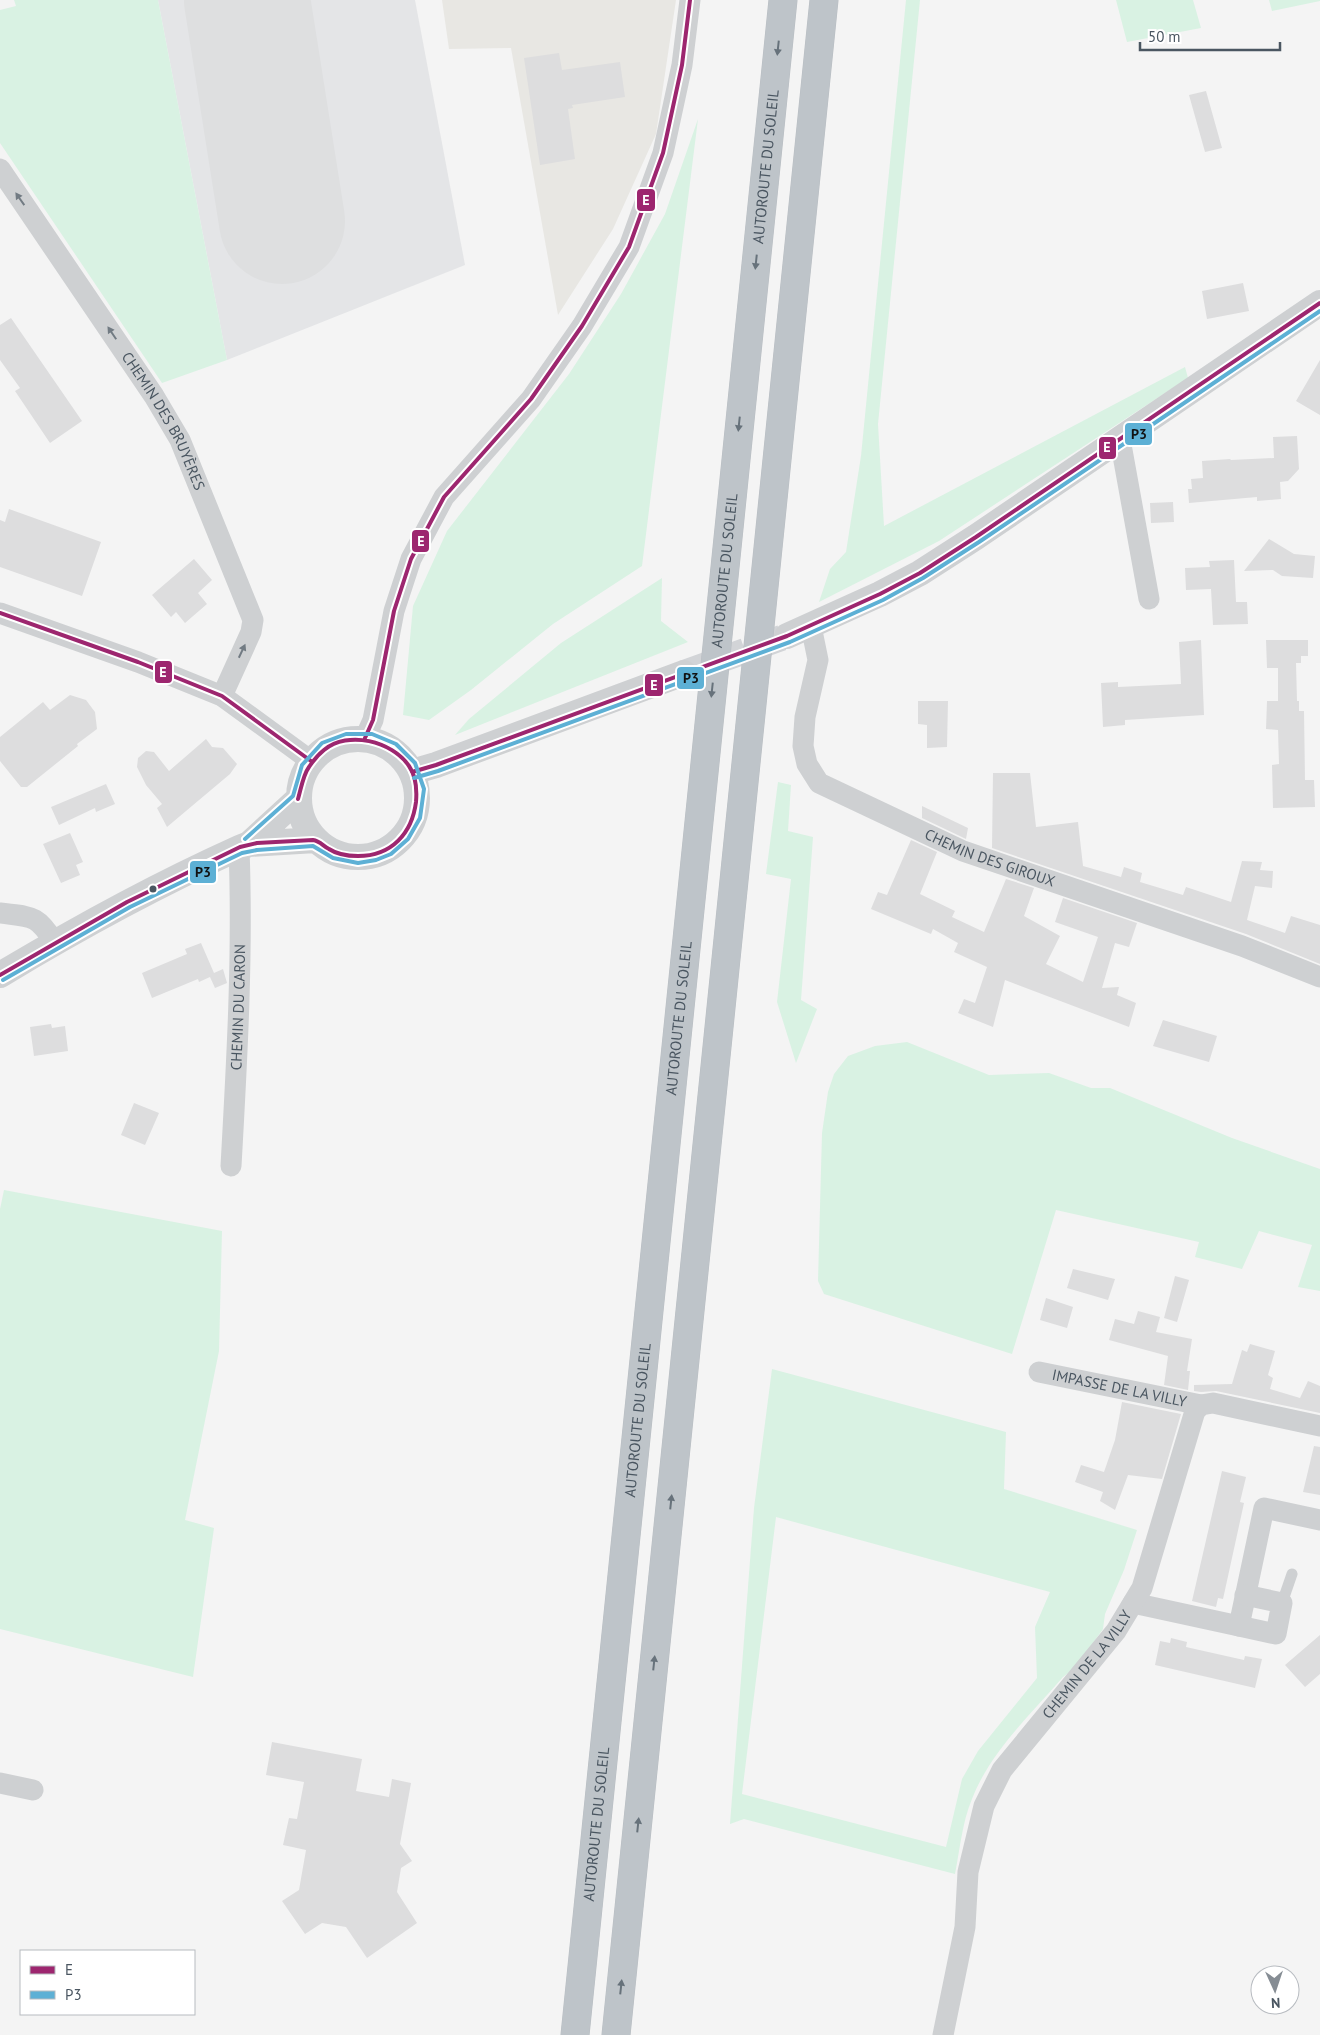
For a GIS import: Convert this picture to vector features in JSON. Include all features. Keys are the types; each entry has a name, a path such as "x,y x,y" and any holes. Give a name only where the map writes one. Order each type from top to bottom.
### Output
{"highway":[{"name":"AUTOROUTE DU SOLEIL","path":"575,2035 783,0"},
{"path":"616,2035 824,0"}],"street":[{"path":"365,738 373,720 382,665 394,611 411,559 444,497 531,399 582,326 629,247 663,153 682,65 690,0"},
{"name":"CHEMIN DES BRUYÈRES","path":"0,169 154,396 180,440 253,620 251,632 222,696"},
{"path":"787,636 880,594 920,573 976,538 1320,303"},
{"path":"1120,439 1148,599"},
{"path":"0,613 138,662 222,696 311,761"},
{"name":"CHEMIN DES GIROUX","path":"811,626 818,660 805,717 803,746 807,764 819,783 963,852 1246,948 1320,977"},
{"path":"412,772 436,765 684,673"},
{"path":"365,738 384,744 400,756 412,772 417,789 417,808 411,825 400,840 385,851 367,856 348,856 331,850 316,840 307,828 301,814 298,799 300,784 311,761 329,746 346,739 365,738"},
{"path":"0,974 54,942 175,876 244,846 298,799"},
{"path":"244,846 316,840"},
{"name":"CHEMIN DU CARON","path":"231,1166 237,1029 240,885 244,846"},
{"path":"0,913 33,918 45,926 54,942"},
{"name":"IMPASSE DE LA VILLY","path":"1039,1372 1201,1405"},
{"path":"1201,1405 1213,1403 1320,1426"},
{"name":"CHEMIN DE LA VILLY","path":"943,2035 964,1927 968,1872 984,1806 1002,1770 1116,1631 1142,1588 1195,1411 1201,1405"},
{"path":"1239,1626 1264,1508 1320,1520"},
{"path":"1133,1603 1276,1634 1282,1603 1245,1595"},
{"path":"0,1783 33,1790"}],"lane":[{"path":"1282,1603 1292,1574"}],"shaded area":[{"path":"158,0 415,0 465,265 227,360"},
{"path":"442,0 676,0 656,134 613,229 558,315 511,48 449,49"}],"green space":[{"path":"14,0 158,0 227,360 162,383 0,143 0,10 16,6"},
{"path":"906,0 920,0 878,424 884,526 1185,367 1188,378 939,541 819,602 830,569 846,552 861,456"},
{"path":"1116,0 1193,0 1201,28 1127,42"},
{"path":"1269,0 1320,0 1320,1 1272,11"},
{"path":"698,119 642,566 553,624 471,690 429,720 403,715 413,606 447,531 569,374 621,294 665,214"},
{"path":"662,578 661,621 688,642 455,735 469,719 561,643"},
{"path":"778,782 791,785 788,831 813,837 801,1000 817,1009 796,1063 777,1002 791,879 766,874"},
{"path":"907,1042 989,1075 1049,1073 1091,1088 1110,1088 1232,1138 1320,1169 1320,1291 1298,1287 1312,1245 1259,1231 1242,1269 1195,1257 1199,1242 1056,1210 1012,1354 824,1294 818,1281 822,1133 828,1092 834,1074 848,1056 875,1046"},
{"path":"4,1190 222,1231 219,1351 185,1520 214,1528 193,1677 0,1629 0,1209"},
{"path":"772,1369 1006,1432 1004,1489 1137,1530 1124,1570 1105,1614 1103,1629 1075,1668 1063,1677 1012,1734 989,1765 980,1782 966,1817 955,1874 744,1819 730,1824 754,1508","holes":["776,1517 1050,1592 1035,1627 1037,1678 978,1751 962,1779 946,1847 742,1794"]}],"building":[{"path":"559,53 562,70 620,62 625,97 572,105 573,108 568,109 575,159 540,165 524,58"},
{"path":"1206,91 1222,148 1205,152 1189,95"},
{"path":"1243,283 1249,311 1207,319 1202,291"},
{"path":"11,318 82,421 50,443 15,391 20,388 0,360 0,325"},
{"path":"1320,360 1320,415 1296,401"},
{"path":"1297,436 1299,469 1288,481 1280,482 1281,499 1257,501 1257,497 1189,503 1188,489 1192,489 1191,479 1203,478 1202,461 1274,458 1273,437"},
{"path":"1173,502 1174,522 1151,523 1150,503"},
{"path":"9,509 101,542 82,596 0,567 0,520 5,522"},
{"path":"1269,539 1294,554 1315,556 1313,578 1282,576 1273,570 1244,571"},
{"path":"194,559 212,580 198,593 207,604 185,623 176,612 171,617 152,595"},
{"path":"1234,560 1236,602 1247,602 1248,624 1213,625 1211,589 1186,590 1185,568 1210,567 1209,561"},
{"path":"1201,640 1204,715 1125,720 1125,725 1103,727 1101,683 1118,682 1118,687 1181,684 1179,642"},
{"path":"1266,640 1308,640 1308,656 1301,656 1301,663 1296,663 1297,701 1299,701 1299,711 1304,711 1305,780 1314,780 1315,807 1273,808 1272,765 1279,764 1278,730 1266,729 1267,701 1278,701 1278,668 1267,668"},
{"path":"70,695 86,700 95,712 97,729 27,787 21,787 0,761 0,737 43,702 50,710"},
{"path":"918,701 948,701 947,747 927,748 927,725 918,724"},
{"path":"206,739 212,747 223,748 237,764 230,774 167,827 157,808 162,804 146,785 137,767 138,758 146,751 154,752 169,771"},
{"path":"993,773 1030,773 1036,827 1078,822 1083,866 1121,877 1124,867 1142,873 1140,882 1183,895 1186,887 1231,902 1242,861 1262,862 1260,870 1273,871 1272,888 1255,886 1247,920 1285,933 1291,916 1320,925 1320,964 1246,934 992,848"},
{"path":"106,784 115,804 96,812 95,808 59,825 51,807"},
{"path":"922,806 968,828 966,839 922,818"},
{"path":"70,833 83,862 76,865 80,875 61,883 43,844"},
{"path":"911,840 937,852 920,894 955,911 952,917 984,932 1006,879 1034,888 1024,916 1060,936 1046,964 1083,982 1098,937 1055,922 1063,898 1137,923 1129,947 1115,943 1102,988 1119,987 1117,995 1136,1003 1129,1027 1005,980 993,1027 958,1013 964,999 975,1003 987,967 954,952 958,943 933,929 931,934 871,909 878,892 887,895"},
{"path":"201,943 214,973 223,969 227,983 215,988 210,977 199,982 198,979 152,998 142,973 187,954 185,949"},
{"path":"1163,1020 1217,1036 1209,1062 1153,1046"},
{"path":"51,1024 52,1028 65,1026 68,1051 34,1056 30,1027"},
{"path":"134,1103 159,1113 145,1145 121,1135"},
{"path":"1073,1269 1115,1279 1108,1300 1067,1288"},
{"path":"1175,1276 1189,1280 1177,1322 1164,1318"},
{"path":"1046,1298 1073,1307 1067,1328 1040,1320"},
{"path":"1138,1311 1160,1317 1156,1332 1192,1339 1187,1371 1190,1371 1188,1390 1164,1385 1168,1356 1109,1340 1115,1319 1134,1324"},
{"path":"1250,1344 1275,1351 1268,1375 1273,1378 1270,1389 1300,1398 1308,1381 1320,1386 1320,1413 1216,1391 1194,1391 1194,1385 1232,1384 1242,1350 1247,1352"},
{"path":"1122,1402 1181,1414 1162,1479 1128,1475 1115,1510 1100,1501 1103,1492 1075,1482 1081,1465 1104,1472 1115,1440"},
{"path":"1314,1446 1320,1447 1320,1495 1303,1492"},
{"path":"1222,1471 1246,1477 1240,1502 1244,1503 1223,1599 1218,1598 1216,1607 1192,1601"},
{"path":"1320,1635 1320,1674 1305,1687 1285,1665"},
{"path":"1171,1638 1187,1642 1186,1647 1244,1660 1245,1656 1262,1659 1255,1688 1155,1665 1160,1641 1170,1643"},
{"path":"272,1742 362,1759 356,1791 389,1797 392,1779 411,1783 400,1844 412,1861 401,1868 397,1892 417,1923 367,1958 346,1927 322,1923 305,1934 282,1901 299,1890 306,1850 283,1845 289,1818 297,1819 304,1782 266,1775"}],"runway":[{"path":"247,0 282,221"}],"tunnel":[{"path":"684,673 787,636"}],"transit line":[{"name":"E","path":"365,738 373,720 394,611 411,559 444,497 531,399 582,326 629,247 663,153 682,65 690,0"},
{"name":"E","path":"412,772 436,765 787,636 880,594 920,573 976,537 1320,303"},
{"name":"P3","path":"414,778 438,771 790,642 883,600 923,578 979,542 1320,311"},
{"name":"E","path":"0,613 138,662 222,696 311,761"},
{"name":"P3","path":"3,980 130,907 242,853 257,850 313,846 333,858 358,863 376,860 391,854 408,839 420,818 424,789 415,763 396,744 372,734 346,734 322,743 302,765 293,796 245,839"},
{"name":"E","path":"0,975 127,902 240,847 257,843 313,840 343,855 358,856 381,852 398,841 410,824 416,802 415,779 409,766 392,750 369,741 345,741 334,744 324,750 314,760 305,774 298,799"}]}
